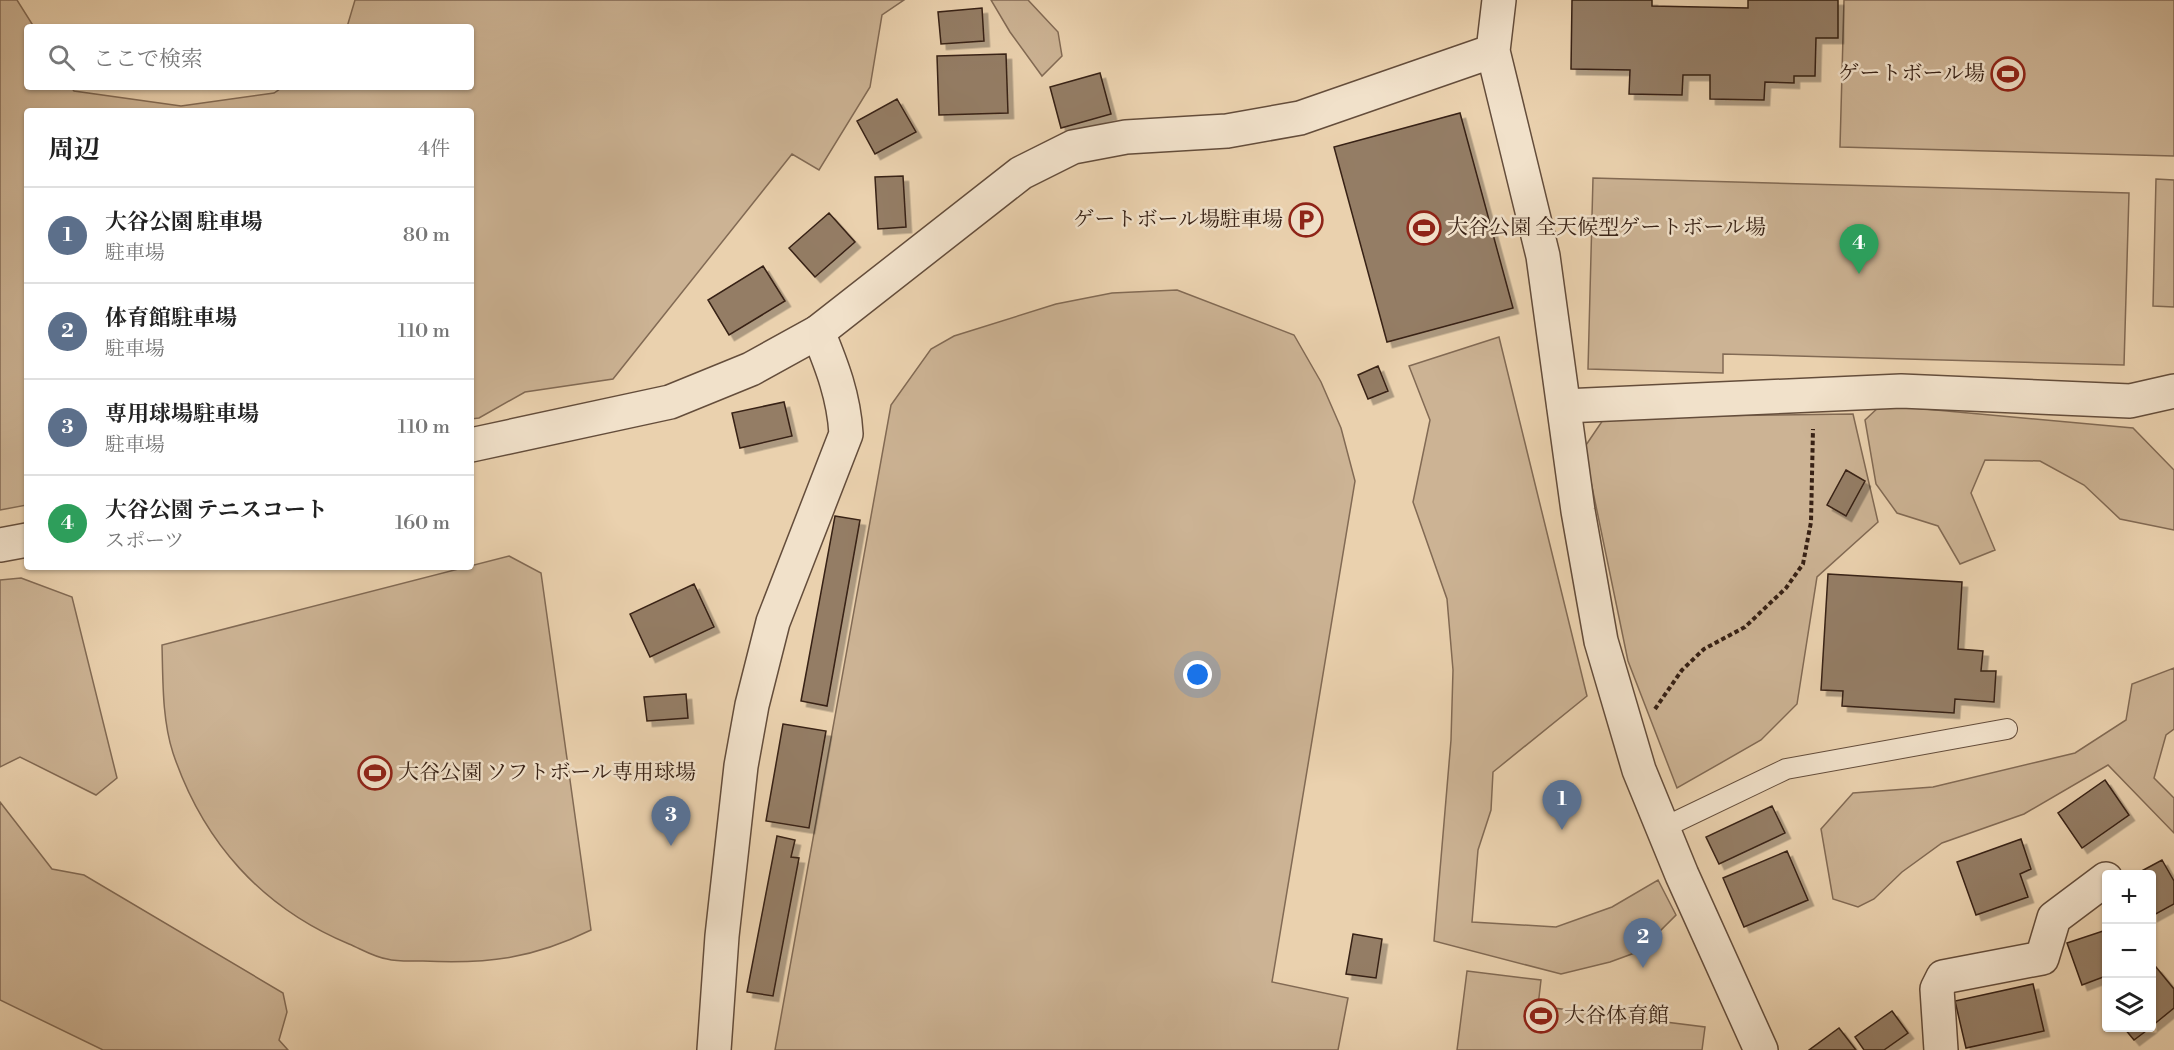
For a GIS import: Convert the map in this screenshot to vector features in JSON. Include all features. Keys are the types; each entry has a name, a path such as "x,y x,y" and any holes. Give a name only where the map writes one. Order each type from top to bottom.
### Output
{"street":[{"path":"1499,0 1492,51 1543,256 1601,641 1640,770 1663,828 1761,1050"},
{"path":"474,444 670,402 751,369 818,332 1020,173 1073,147 1125,137 1227,131 1300,118 1492,51"},
{"path":"714,1050 722,936 741,766 752,705 773,622 846,434 844,405 835,373 818,332"},
{"path":"1564,406 1901,391 2130,401 2174,391"},
{"path":"0,545 24,541"},
{"path":"1941,1050 1937,989 1942,977 2042,958 2054,918 2102,882"}],"lane":[{"path":"1663,828 1786,769 2007,729"}],"path":[{"path":"1648,715 1682,670 1704,649 1745,627 1786,588 1803,564 1811,522 1813,415 1817,395"}],"shaded area":[{"path":"0,0 17,0 32,24 24,24 24,90 73,90 181,106 274,93 278,90 474,90 474,24 348,24 355,0 904,0 882,15 870,87 819,170 792,154 613,379 525,392 474,419 474,108 24,108 24,506 0,510"},
{"path":"991,0 1028,0 1058,32 1062,56 1042,76 1010,32"},
{"name":"ゲートボール場","path":"1844,0 2174,0 2174,156 1840,147"},
{"path":"1593,178 2129,193 2124,365 1723,354 1723,373 1588,369"},
{"path":"2156,179 2174,180 2174,307 2153,306"},
{"path":"1177,290 1294,335 1321,382 1341,428 1355,481 1272,982 1348,998 1338,1050 775,1050 891,405 931,349 954,336 1056,304 1112,293"},
{"path":"1499,337 1587,696 1493,772 1491,810 1478,850 1472,922 1556,927 1612,907 1658,880 1676,915 1640,951 1610,962 1561,974 1434,941 1451,740 1453,670 1447,599 1413,502 1430,420 1409,366"},
{"path":"1881,405 2133,428 2174,470 2174,530 2120,519 2084,485 2040,461 1985,460 1971,493 1995,550 1960,564 1938,526 1897,513 1876,484 1865,420"},
{"path":"1853,414 1878,522 1817,577 1797,704 1761,740 1677,788 1628,661 1584,448 1605,417"},
{"name":"大谷公園 ソフトボール専用球場","path":"509,556 541,573 591,930 549,948 509,958 468,962 405,961 377,957 318,929 289,911 263,891 219,843 186,785 169,740 163,686 162,645 454,570 474,570 474,565"},
{"path":"21,578 72,597 117,778 96,795 20,757 0,767 0,580"},
{"path":"2174,668 2174,729 2166,735 2154,778 2174,798 2174,833 2108,765 2024,814 1942,843 1902,872 1874,899 1858,907 1833,899 1821,829 1853,793 1933,787 2075,753 2126,720 2132,684"},
{"path":"0,802 52,869 84,875 283,993 287,1012 279,1040 288,1050 103,1050 0,1000"},
{"name":"大谷体育館","path":"1467,971 1541,980 1538,1006 1705,1027 1702,1050 1457,1050"}],"building":[{"path":"1572,0 1652,0 1652,6 1748,8 1748,0 1838,0 1838,38 1816,38 1815,76 1794,76 1794,83 1765,82 1764,100 1710,99 1710,75 1683,75 1682,95 1629,94 1630,70 1571,69"},
{"path":"982,8 984,41 941,44 938,12"},
{"path":"1006,54 1008,113 939,115 937,56"},
{"path":"1100,73 1111,114 1061,128 1050,87"},
{"path":"897,99 916,132 875,154 857,121"},
{"name":"大谷公園 全天候型ゲートボール場","path":"1460,113 1513,308 1387,342 1334,147"},
{"path":"903,176 906,227 878,229 875,177"},
{"path":"829,213 855,242 815,277 789,248"},
{"path":"763,266 785,301 729,335 708,300"},
{"path":"1378,366 1388,391 1368,399 1358,375"},
{"path":"784,402 792,436 740,448 732,413"},
{"path":"1846,470 1865,481 1846,516 1827,505"},
{"path":"835,516 860,520 827,706 801,701"},
{"path":"1828,574 1962,582 1958,649 1983,651 1981,671 1996,671 1994,702 1955,699 1954,713 1842,706 1843,691 1821,690"},
{"path":"694,584 714,627 650,657 630,614"},
{"path":"686,694 688,718 647,721 644,697"},
{"path":"783,724 826,731 809,828 766,821"},
{"path":"2105,780 2129,815 2082,848 2058,813"},
{"path":"1772,806 1785,833 1719,864 1706,837"},
{"path":"777,836 795,840 791,857 799,858 773,996 747,992"},
{"path":"2021,839 2031,869 2020,874 2028,897 1976,915 1957,862"},
{"path":"1787,851 1808,900 1744,927 1723,878"},
{"path":"2162,860 2174,881 2174,904 2156,914 2156,870 2143,870"},
{"path":"2102,931 2102,978 2082,985 2067,943"},
{"path":"1353,934 1382,939 1376,978 1346,974"},
{"path":"2156,967 2174,989 2174,1008 2156,1023"},
{"path":"2033,984 2044,1031 1966,1048 1955,1001"},
{"path":"1892,1011 1908,1033 1884,1050 1864,1050 1855,1037"},
{"path":"1839,1028 1856,1050 1809,1050"},
{"path":"2127,1032 2145,1032 2134,1040"}],"place":[{"name":"ゲートボール場","path":"2008,74"},
{"name":"ゲートボール場駐車場","path":"1306,220"},
{"name":"大谷公園 全天候型ゲートボール場","path":"1424,228"},
{"name":"大谷公園 テニスコート","path":"1859,274"},
{"name":"大谷公園 ソフトボール専用球場","path":"375,773"},
{"name":"大谷公園 駐車場","path":"1562,830"},
{"name":"専用球場駐車場","path":"671,846"},
{"name":"体育館駐車場","path":"1643,968"},
{"name":"大谷体育館","path":"1541,1016"}]}
